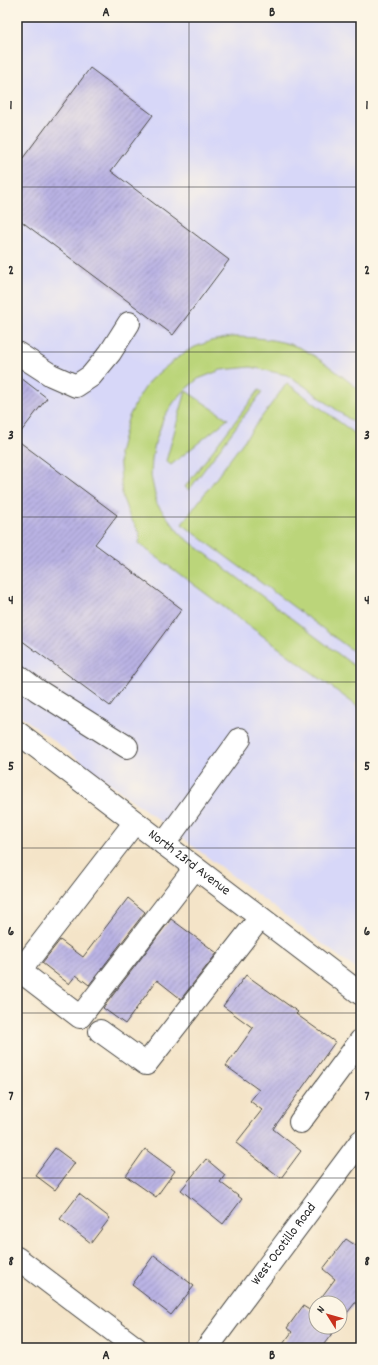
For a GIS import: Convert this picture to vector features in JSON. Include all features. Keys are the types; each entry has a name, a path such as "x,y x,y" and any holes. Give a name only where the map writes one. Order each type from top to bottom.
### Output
{"street":[{"path":"17,353 51,375 76,386 91,376 105,359 129,323"},
{"path":"17,675 126,747"},
{"name":"North 23rd Avenue","path":"17,732 361,994"},
{"path":"164,844 240,739"},
{"path":"135,822 20,971 26,976 80,1017 195,868"},
{"path":"100,1030 146,1064 260,918"},
{"path":"300,1122 361,1040"},
{"name":"West Ocotillo Road","path":"206,1348 361,1141"},
{"path":"17,1258 136,1348"}],"shaded area":[{"path":"17,17 361,17 361,973 17,713"}],"green space":[{"path":"231,337 257,338 282,342 298,347 322,361 361,391 361,428 287,375 251,367 221,370 198,379 187,388 174,402 164,417 155,443 152,459 151,476 157,504 181,535 361,671 361,709 139,544 140,534 129,515 122,496 119,453 128,419 137,400 150,380 184,353 195,347 211,341"},
{"path":"287,383 361,438 361,657 182,524"},
{"path":"259,390 262,392 189,490 185,487"},
{"path":"186,391 228,419 171,465 166,461"}],"building":[{"path":"90,68 153,115 111,171 229,260 173,335 17,218 17,166"},
{"path":"17,375 47,398 17,437"},
{"path":"17,440 117,515 95,544 182,609 110,706 17,637"},
{"path":"128,898 145,912 89,985 76,975 69,984 42,963 60,940 83,957"},
{"path":"171,919 217,953 181,999 157,980 125,1024 103,1008"},
{"path":"246,975 298,1012 296,1014 335,1042 273,1129 301,1151 281,1178 236,1143 262,1110 250,1101 259,1090 226,1066 253,1028 223,1006"},
{"path":"55,1148 75,1163 55,1190 35,1175"},
{"path":"145,1149 175,1171 156,1197 126,1176"},
{"path":"206,1159 225,1175 220,1182 242,1199 223,1224 181,1190"},
{"path":"79,1194 110,1218 91,1243 60,1219"},
{"path":"346,1239 361,1249 361,1303 355,1303 348,1312 348,1295 323,1295 335,1279 323,1269"},
{"path":"154,1255 194,1286 171,1315 132,1285"},
{"path":"303,1306 308,1309 308,1335 331,1335 321,1348 280,1348 292,1332 287,1328"}]}
